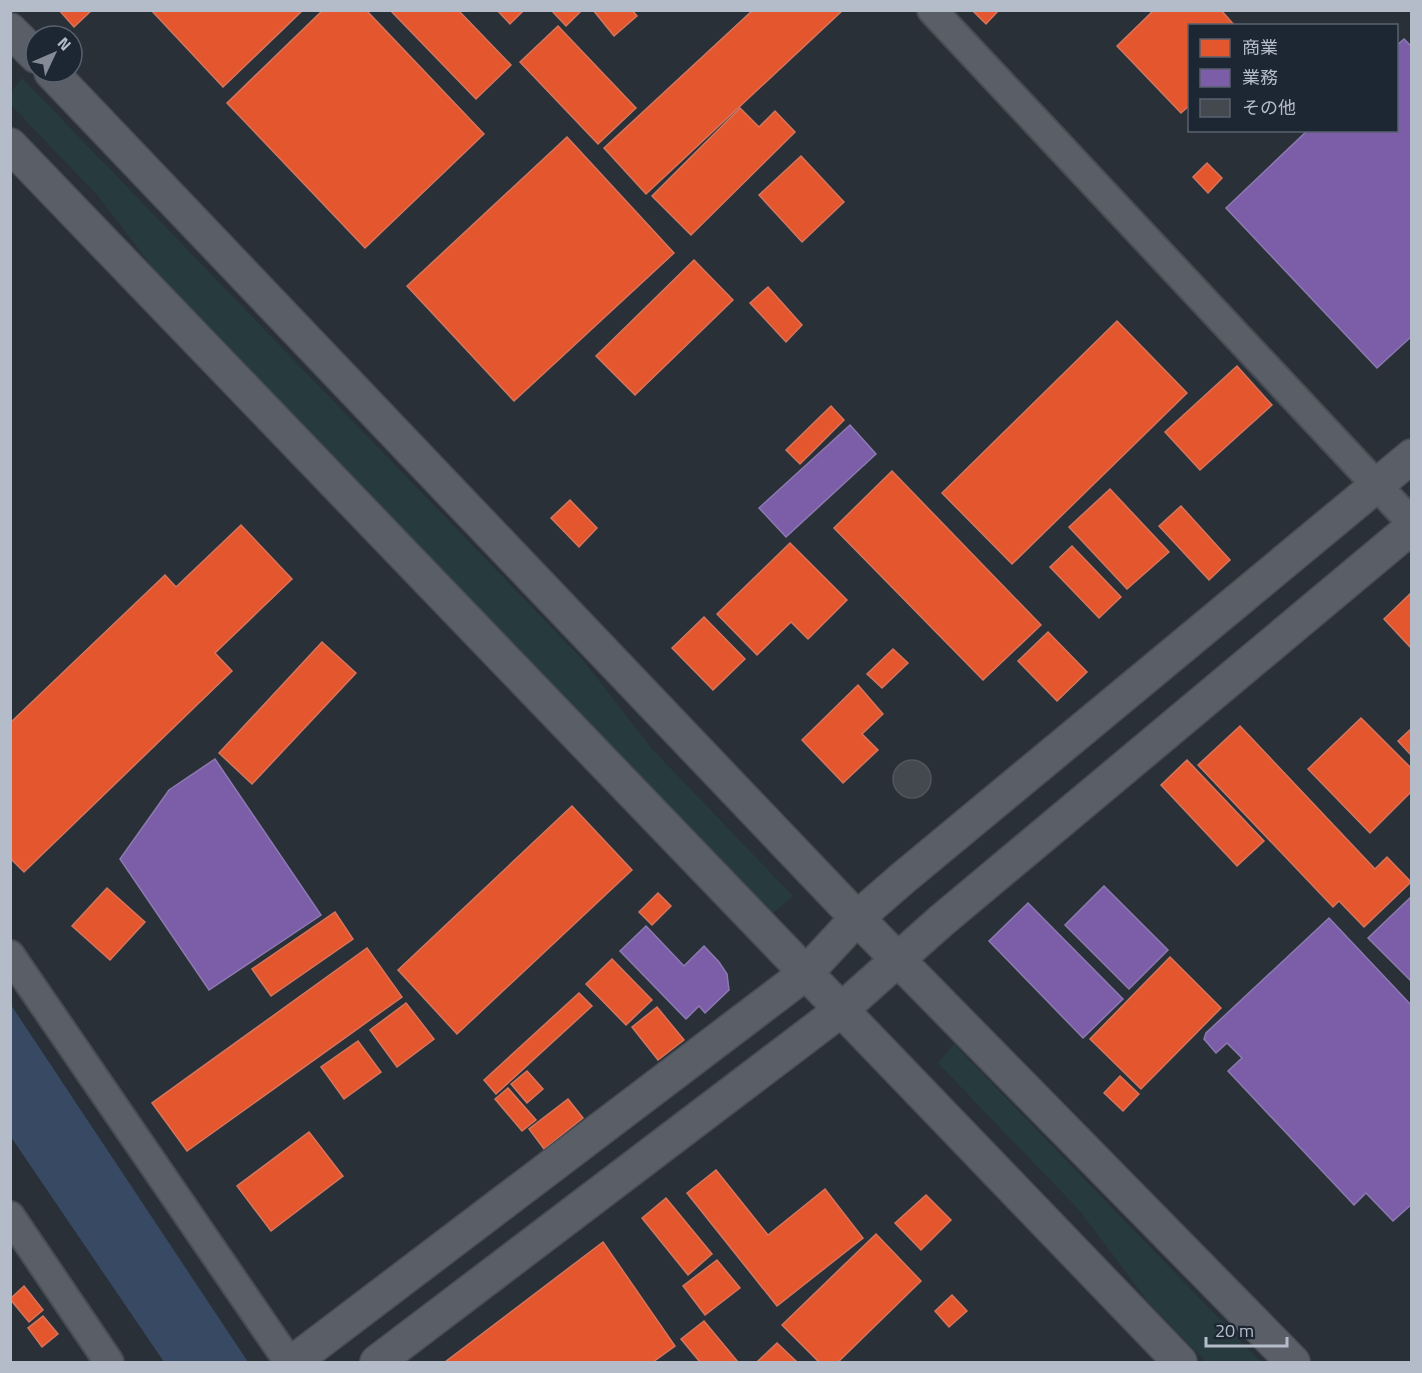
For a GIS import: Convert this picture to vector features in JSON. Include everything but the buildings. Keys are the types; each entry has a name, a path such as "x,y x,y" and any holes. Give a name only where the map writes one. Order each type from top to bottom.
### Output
{"street":[{"path":"377,1362 842,1010 897,959 1412,525 932,10"},
{"path":"10,30 24,44"},
{"path":"62,84 857,918 1293,1362"},
{"path":"10,146 1180,1362"},
{"path":"10,955 291,1362 806,973 857,918 1412,456"},
{"path":"10,1216 109,1362"}],"green space":[{"path":"22,78 24,84 28,84 582,659 653,750 793,896 772,914 158,275 99,197 11,105 11,92"},
{"path":"954,1044 1261,1362 1206,1362 1149,1303 1080,1211 938,1063"}],"water":[{"path":"10,1005 248,1362 164,1362 11,1137"}]}
